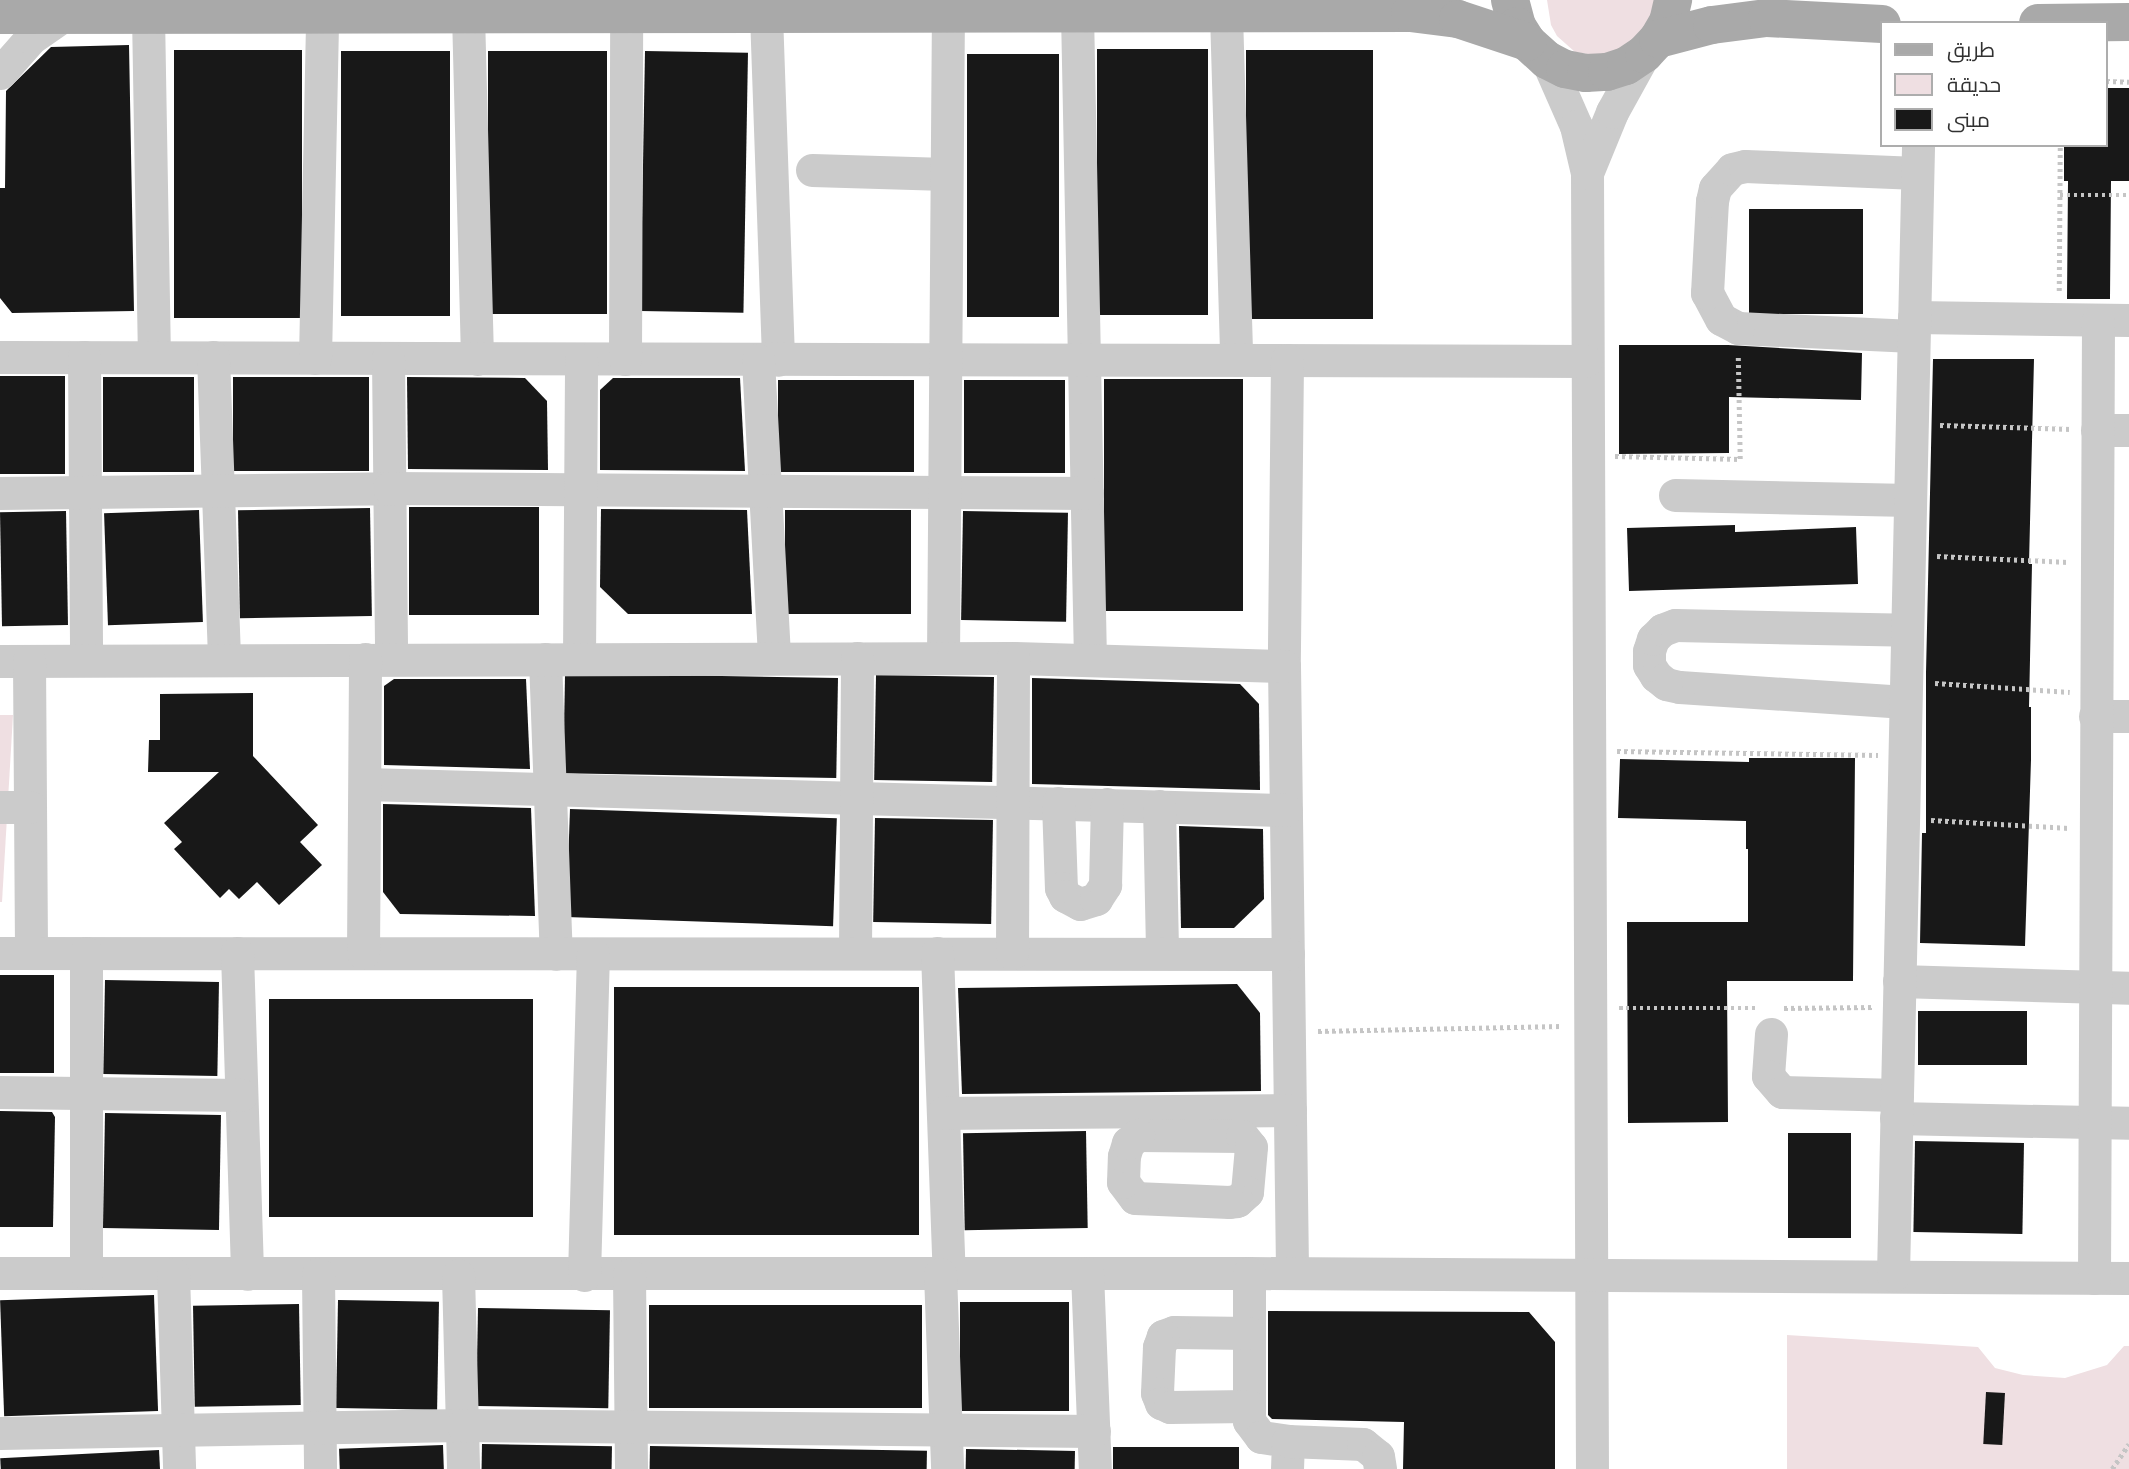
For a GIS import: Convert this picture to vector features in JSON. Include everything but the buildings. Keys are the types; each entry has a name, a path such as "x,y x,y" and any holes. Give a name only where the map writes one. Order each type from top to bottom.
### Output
{"main road":[{"path":"1510,0 1517,26 1537,51"},
{"path":"1651,47 1668,22 1673,0"},
{"path":"0,15 468,14 643,9 766,14 1435,15 1481,25 1537,51 1565,69 1586,73 1607,72 1626,66 1651,47 1712,24 1767,18 1881,26"},
{"path":"2108,22 2129,22"}],"street":[{"path":"625,359 643,9"},
{"path":"1077,13 1090,660"},
{"path":"1226,13 1236,359"},
{"path":"468,14 477,359"},
{"path":"766,14 768,360 765,491 774,658"},
{"path":"943,658 948,14"},
{"path":"0,73 31,38 64,15"},
{"path":"148,15 154,357"},
{"path":"315,358 322,15"},
{"path":"1587,173 1612,112 1651,47"},
{"path":"1537,51 1568,103 1587,173 1592,1469"},
{"path":"1893,1275 1902,819 1910,500 1913,326 1917,159 1745,166 1722,177 1712,201 1707,293 1721,319 1738,328 1913,326 2113,320 2113,430 2096,564 2094,1278"},
{"path":"812,170 946,174"},
{"path":"0,357 1586,360"},
{"path":"84,357 86,660"},
{"path":"212,357 224,660"},
{"path":"363,953 365,784 378,659 389,488 388,358"},
{"path":"579,657 581,360"},
{"path":"1287,360 1284,666 1292,1273"},
{"path":"0,493 389,488 1087,493"},
{"path":"1675,495 1910,500"},
{"path":"1905,691 1679,687 1666,684 1656,676 1649,664 1648,651 1653,639 1662,630 1675,625 1907,630"},
{"path":"1284,666 1013,658 579,657 15,661 16,953 1288,954"},
{"path":"855,953 857,658"},
{"path":"1012,953 1013,658"},
{"path":"545,659 556,954"},
{"path":"2095,704 2129,716"},
{"path":"365,784 1286,810"},
{"path":"1058,803 1061,888 1065,896 1080,904 1096,899 1105,885 1107,804"},
{"path":"1159,806 1162,953"},
{"path":"86,953 86,1273"},
{"path":"237,953 247,1274"},
{"path":"937,953 943,1113 947,1469"},
{"path":"584,1275 593,954"},
{"path":"1899,994 2129,988"},
{"path":"1771,1016 1768,1076 1782,1092 1896,1106 2129,1123"},
{"path":"0,1092 241,1095"},
{"path":"943,1113 1225,1123 1290,1110"},
{"path":"0,1273 1292,1273 2129,1278"},
{"path":"1087,1273 1096,1469"},
{"path":"1249,1273 1249,1421 1255,1433 1287,1455 1363,1444 1378,1456 1380,1469"},
{"path":"173,1274 179,1469"},
{"path":"318,1274 320,1469"},
{"path":"458,1275 463,1469"},
{"path":"629,1275 631,1469"},
{"path":"1249,1333 1174,1332 1163,1336 1159,1347 1157,1393 1161,1403 1170,1406 1249,1406"},
{"path":"0,1433 463,1425 1094,1431"}],"path":[{"path":"2108,81 2129,82"},
{"path":"2059,321 2060,147"},
{"path":"2060,195 2129,195"},
{"path":"1586,455 1740,459 1738,328"},
{"path":"1911,424 2113,430"},
{"path":"1908,554 2096,564"},
{"path":"1905,691 2095,704"},
{"path":"1588,751 1904,755"},
{"path":"1902,819 2094,829"},
{"path":"1289,1031 1590,1016 1771,1016 1899,994"},
{"path":"2112,1469 2129,1444"}],"green space":[{"path":"1547,0 1662,0 1663,8 1617,59 1575,52 1557,36 1551,25"},
{"path":"0,715 13,715 2,902 0,902"},
{"path":"1787,1335 1978,1347 1995,1368 2023,1375 2065,1378 2107,1365 2124,1346 2129,1346 2129,1469 1787,1469"}]}
